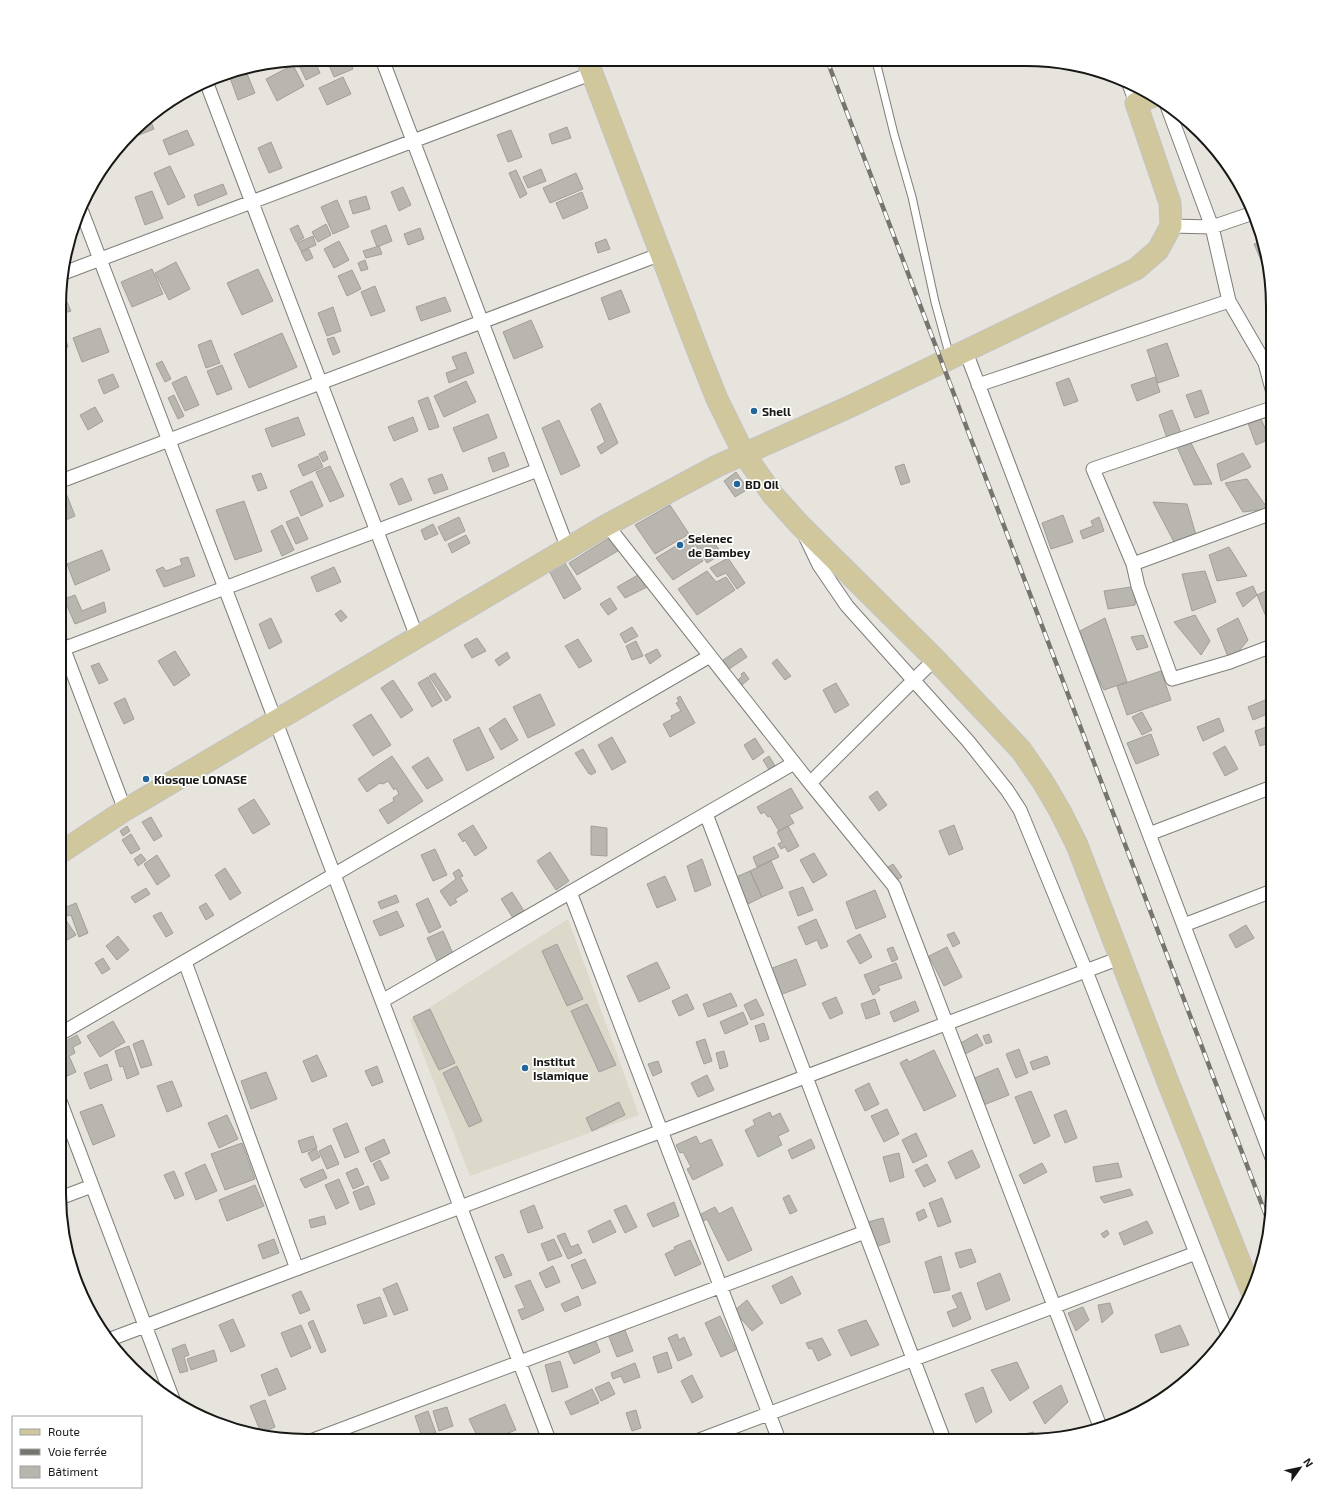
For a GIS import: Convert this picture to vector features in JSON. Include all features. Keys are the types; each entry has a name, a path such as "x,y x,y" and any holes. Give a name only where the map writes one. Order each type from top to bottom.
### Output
{"main road":[{"path":"590,67 717,399 744,454 773,495 799,524 935,659 1021,750 1043,782 1060,811 1077,845 1249,1284"},
{"path":"66,849 125,810 607,525 717,466 796,432 958,356 1136,269 1158,250 1171,226 1170,203 1145,100"}],"street":[{"path":"385,66 568,549"},
{"path":"69,271 413,141 590,67"},
{"path":"208,87 417,637"},
{"path":"1170,115 1212,227 1229,301 1266,357"},
{"path":"1171,226 1212,227 1248,215"},
{"path":"83,216 547,1434"},
{"path":"66,479 661,254"},
{"path":"978,385 1229,301"},
{"path":"958,356 978,385 1266,1142"},
{"path":"1266,410 1093,469 1133,564 1138,586 1172,679 1230,662 1266,648"},
{"path":"66,645 225,588 538,470"},
{"path":"1133,564 1266,515"},
{"path":"799,524 819,565 847,606 968,741 1007,790 1020,810 1086,971 1225,1328"},
{"path":"607,525 794,763 894,886 1099,1422"},
{"path":"66,656 125,810"},
{"path":"66,1031 710,656"},
{"path":"810,783 912,679 935,659"},
{"path":"382,1001 794,763"},
{"path":"1149,834 1266,789"},
{"path":"706,814 942,1434"},
{"path":"570,892 777,1434"},
{"path":"1184,925 1266,893"},
{"path":"114,1338 1120,958"},
{"path":"185,962 297,1269"},
{"path":"66,1117 170,1392"},
{"path":"66,1196 92,1186"},
{"path":"329,1434 865,1232"},
{"path":"715,1434 1196,1253"}],"lane":[{"path":"877,66 894,134 912,197 935,302 958,356"}],"shaded area":[{"name":"Institut Islamique","path":"568,919 639,1115 470,1176 410,1020"}],"building":[{"path":"300,66 317,66 320,73 306,80"},
{"path":"329,66 352,66 353,69 334,77"},
{"path":"289,67 294,67 304,86 277,101 266,79"},
{"path":"247,73 255,93 238,100 230,79"},
{"path":"343,77 351,94 327,105 319,88"},
{"path":"152,123 154,129 139,135 139,134"},
{"path":"567,127 571,138 552,144 549,134"},
{"path":"187,130 194,145 169,155 163,140"},
{"path":"511,130 522,157 508,162 497,135"},
{"path":"271,142 282,168 269,173 258,148"},
{"path":"170,166 185,197 168,205 154,173"},
{"path":"541,169 546,181 528,188 523,177"},
{"path":"516,170 527,194 520,198 509,173"},
{"path":"576,173 583,189 550,203 543,188"},
{"path":"223,184 227,194 198,206 194,195"},
{"path":"403,187 411,205 399,211 391,192"},
{"path":"152,191 163,218 145,225 135,197"},
{"path":"582,192 588,208 563,219 556,203"},
{"path":"366,196 370,209 353,214 349,201"},
{"path":"337,200 349,227 333,234 321,207"},
{"path":"326,224 331,235 318,242 312,232"},
{"path":"298,225 304,238 296,242 290,229"},
{"path":"386,225 392,241 377,247 371,231"},
{"path":"420,228 424,239 408,245 404,234"},
{"path":"313,236 316,245 301,251 297,243"},
{"path":"606,239 610,249 598,253 595,243"},
{"path":"339,241 349,260 334,268 324,249"},
{"path":"1258,243 1261,261 1254,244"},
{"path":"379,246 382,254 366,258 363,251"},
{"path":"309,249 313,258 306,261 301,252"},
{"path":"365,260 368,269 361,271 358,263"},
{"path":"176,262 190,289 169,300 155,273"},
{"path":"152,269 163,294 132,307 121,282"},
{"path":"258,269 273,301 242,315 227,283"},
{"path":"352,270 361,289 347,296 338,276"},
{"path":"375,286 385,311 371,316 361,292"},
{"path":"621,290 630,312 609,320 601,298"},
{"path":"445,297 451,311 421,321 416,307"},
{"path":"66,302 71,311 66,312 66,306"},
{"path":"333,307 341,331 327,336 318,313"},
{"path":"531,320 543,347 514,359 503,332"},
{"path":"100,328 109,352 82,362 73,338"},
{"path":"282,333 297,367 249,388 234,354"},
{"path":"334,337 340,352 333,355 327,339"},
{"path":"211,340 220,363 206,368 198,345"},
{"path":"1167,343 1179,376 1158,383 1147,350"},
{"path":"466,352 474,373 449,383 446,373 457,369 452,357"},
{"path":"162,361 171,379 165,382 156,364"},
{"path":"222,365 232,389 217,395 207,371"},
{"path":"113,374 119,387 104,394 98,380"},
{"path":"186,376 199,405 185,411 172,383"},
{"path":"1155,377 1160,392 1137,401 1131,385"},
{"path":"1069,378 1078,401 1064,406 1056,383"},
{"path":"466,381 476,402 444,417 434,396"},
{"path":"1201,390 1209,413 1195,418 1186,395"},
{"path":"174,395 184,416 178,419 168,398"},
{"path":"428,397 439,427 429,430 418,401"},
{"path":"600,403 618,443 601,454 597,447 605,442 591,409"},
{"path":"95,407 103,421 88,430 80,415"},
{"path":"1172,410 1181,433 1167,438 1159,415"},
{"path":"488,414 497,438 463,452 453,428"},
{"path":"298,417 305,435 272,447 265,429"},
{"path":"413,417 418,431 394,441 388,427"},
{"path":"1261,419 1266,430 1266,441 1256,445 1248,423"},
{"path":"559,420 580,466 561,475 542,428"},
{"path":"1191,443 1212,484 1194,485 1177,447"},
{"path":"325,451 328,459 323,462 319,454"},
{"path":"504,452 509,466 493,472 488,458"},
{"path":"1243,453 1251,467 1221,481 1217,464"},
{"path":"318,456 323,467 303,476 298,465"},
{"path":"904,464 910,482 901,485 895,467"},
{"path":"330,466 344,496 330,502 316,472"},
{"path":"736,472 748,489 735,497 724,481"},
{"path":"261,473 267,488 258,491 252,476"},
{"path":"442,474 448,489 434,494 428,479"},
{"path":"402,478 412,500 399,505 390,484"},
{"path":"1247,479 1266,506 1266,509 1243,512 1225,483"},
{"path":"312,481 323,506 301,516 290,491"},
{"path":"66,493 75,516 66,520"},
{"path":"244,501 262,551 235,560 216,510"},
{"path":"1153,502 1187,504 1196,535 1174,542"},
{"path":"670,505 689,534 655,554 635,525"},
{"path":"1063,515 1073,542 1051,549 1042,523"},
{"path":"298,517 308,539 296,544 286,522"},
{"path":"459,517 465,531 445,541 438,527"},
{"path":"1099,517 1104,531 1083,539 1080,531 1093,526 1091,521"},
{"path":"433,524 438,534 425,540 421,530"},
{"path":"282,525 294,550 282,556 271,531"},
{"path":"466,535 470,543 452,553 448,544"},
{"path":"709,535 722,554 707,563 695,544"},
{"path":"612,536 621,549 577,575 569,563"},
{"path":"689,538 703,561 673,580 656,558"},
{"path":"1229,547 1247,576 1217,581 1209,555"},
{"path":"102,550 110,570 75,585 67,564"},
{"path":"188,557 195,576 164,587 156,570 163,567 166,571 182,565 180,559"},
{"path":"728,558 745,583 737,589 726,573 717,577 710,568"},
{"path":"563,560 581,589 564,599 548,569"},
{"path":"334,567 341,582 317,592 311,577"},
{"path":"707,571 716,582 726,577 735,590 697,615 678,589"},
{"path":"1205,571 1216,602 1192,611 1182,574"},
{"path":"638,575 647,587 625,598 617,587"},
{"path":"1138,586 1135,605 1108,609 1104,591"},
{"path":"1253,586 1257,595 1243,607 1236,593"},
{"path":"1266,591 1266,616 1257,595"},
{"path":"75,595 82,611 104,602 106,612 75,624 66,604 66,598"},
{"path":"610,598 617,609 608,615 600,604"},
{"path":"341,610 347,617 341,622 335,614"},
{"path":"1195,615 1210,641 1201,655 1174,622"},
{"path":"271,618 282,642 269,649 259,624"},
{"path":"1105,618 1127,682 1104,690 1076,633"},
{"path":"1238,618 1248,640 1230,662 1217,629"},
{"path":"632,627 638,636 625,643 620,634"},
{"path":"1143,635 1148,647 1137,650 1131,637"},
{"path":"477,638 486,651 472,658 464,645"},
{"path":"578,639 592,661 579,668 565,646"},
{"path":"636,641 643,656 632,660 626,646"},
{"path":"741,648 747,657 729,669 723,660"},
{"path":"657,649 661,656 650,664 645,655"},
{"path":"175,651 190,675 174,686 158,661"},
{"path":"507,652 510,658 499,666 495,660"},
{"path":"777,659 791,676 785,680 772,663"},
{"path":"99,663 108,680 99,684 91,666"},
{"path":"1161,671 1171,700 1127,715 1117,686"},
{"path":"744,672 749,679 742,685 738,680"},
{"path":"435,673 451,697 446,701 429,676"},
{"path":"428,677 442,701 432,707 418,683"},
{"path":"393,680 413,710 401,718 381,688"},
{"path":"836,683 849,705 835,713 823,690"},
{"path":"540,694 555,725 528,738 513,707"},
{"path":"680,696 695,723 670,737 663,724 672,719 671,716 681,711 676,703 679,702 677,698"},
{"path":"125,698 134,719 124,724 114,703"},
{"path":"1266,700 1266,715 1253,720 1248,707"},
{"path":"1142,712 1152,730 1142,735 1132,717"},
{"path":"371,714 391,745 373,756 353,725"},
{"path":"505,718 518,740 501,750 489,729"},
{"path":"1219,718 1224,731 1203,741 1197,727"},
{"path":"479,727 494,758 467,771 453,740"},
{"path":"1266,727 1266,744 1260,746 1255,731"},
{"path":"1151,734 1159,755 1136,764 1127,743"},
{"path":"612,737 626,762 612,770 598,745"},
{"path":"755,738 764,752 753,760 744,745"},
{"path":"1225,746 1238,769 1225,776 1213,753"},
{"path":"583,749 596,772 591,775 575,753"},
{"path":"392,756 423,801 388,824 379,810 394,801 393,798 399,794 396,788 394,790 388,781 383,784 380,783 367,792 358,779"},
{"path":"769,756 777,769 771,773 763,760"},
{"path":"428,757 443,780 427,789 412,767"},
{"path":"791,788 803,808 789,815 794,823 779,831 770,816 768,817 764,812 761,814 757,807"},
{"path":"877,791 887,805 879,811 869,797"},
{"path":"254,799 270,824 253,834 238,809"},
{"path":"151,817 162,836 154,841 142,822"},
{"path":"473,825 487,848 475,856 465,840 463,842 458,834"},
{"path":"954,825 963,849 949,855 939,831"},
{"path":"127,826 130,831 123,836 120,831"},
{"path":"591,826 607,828 607,856 591,855"},
{"path":"788,826 799,846 788,852 785,847 781,849 778,844 782,842 777,832"},
{"path":"131,834 140,849 131,854 122,840"},
{"path":"774,847 779,857 757,867 753,857"},
{"path":"435,849 447,875 433,881 421,855"},
{"path":"550,852 569,881 556,890 537,861"},
{"path":"814,853 827,875 813,883 800,860"},
{"path":"141,854 146,860 138,866 134,859"},
{"path":"157,855 170,876 157,885 144,864"},
{"path":"702,859 711,885 695,892 687,866"},
{"path":"771,861 783,888 762,897 750,871"},
{"path":"893,864 902,877 894,882 885,869"},
{"path":"225,868 241,893 230,900 215,875"},
{"path":"459,869 463,876 460,877 468,891 455,899 457,902 450,906 440,891 456,879 453,873"},
{"path":"750,871 762,897 748,904 736,877"},
{"path":"665,876 676,900 657,908 647,884"},
{"path":"803,887 813,910 798,916 789,892"},
{"path":"146,888 150,894 135,903 131,897"},
{"path":"875,890 886,917 856,929 846,902"},
{"path":"512,892 524,911 513,918 501,899"},
{"path":"396,895 399,902 381,909 378,902"},
{"path":"428,898 441,927 429,933 416,904"},
{"path":"76,903 88,933 79,937 71,915 68,916 66,912 66,907"},
{"path":"206,903 214,915 206,920 199,907"},
{"path":"397,911 404,926 380,936 373,921"},
{"path":"161,912 173,933 166,937 153,916"},
{"path":"816,919 828,946 821,949 817,940 806,945 798,927"},
{"path":"66,920 76,935 66,941"},
{"path":"1246,925 1254,938 1236,948 1229,935"},
{"path":"443,931 454,956 438,963 427,938"},
{"path":"954,932 960,943 953,947 947,935"},
{"path":"860,934 872,957 860,964 847,941"},
{"path":"118,936 129,950 117,960 106,946"},
{"path":"557,944 583,999 567,1006 542,951"},
{"path":"893,947 898,959 892,962 887,949"},
{"path":"947,947 962,977 944,986 929,956"},
{"path":"103,958 110,969 102,974 95,963"},
{"path":"796,959 806,985 780,995 770,969"},
{"path":"657,962 670,988 639,1002 627,976"},
{"path":"896,963 902,978 878,986 880,990 873,995 864,975"},
{"path":"731,993 737,1006 708,1017 703,1004"},
{"path":"687,994 694,1009 679,1016 672,1001"},
{"path":"836,997 843,1013 830,1019 822,1003"},
{"path":"756,999 764,1015 751,1020 744,1005"},
{"path":"875,999 880,1014 866,1019 861,1004"},
{"path":"915,1001 919,1011 894,1022 890,1012"},
{"path":"587,1004 616,1065 599,1072 571,1011"},
{"path":"430,1009 455,1063 439,1070 413,1017"},
{"path":"743,1012 748,1024 725,1034 720,1022"},
{"path":"113,1021 125,1042 100,1057 87,1036"},
{"path":"764,1023 769,1039 760,1042 755,1026"},
{"path":"977,1034 983,1045 961,1056 955,1046"},
{"path":"989,1034 992,1042 986,1044 983,1036"},
{"path":"77,1035 81,1043 73,1047 75,1053 69,1056 76,1072 67,1076 66,1073 66,1041"},
{"path":"705,1039 712,1061 704,1064 696,1042"},
{"path":"143,1040 152,1065 141,1068 133,1044"},
{"path":"129,1046 139,1074 127,1079 123,1066 120,1067 115,1051"},
{"path":"1019,1049 1028,1073 1016,1078 1006,1054"},
{"path":"934,1050 956,1096 924,1111 900,1063 907,1059 909,1062"},
{"path":"724,1051 728,1066 720,1069 716,1053"},
{"path":"317,1055 327,1076 312,1082 303,1061"},
{"path":"1047,1056 1050,1064 1033,1070 1030,1062"},
{"path":"658,1061 662,1072 653,1076 648,1064"},
{"path":"107,1064 112,1080 90,1089 84,1073"},
{"path":"377,1066 383,1082 372,1086 365,1071"},
{"path":"457,1066 482,1121 469,1127 443,1073"},
{"path":"998,1068 1009,1095 981,1106 970,1080"},
{"path":"266,1072 277,1099 251,1109 241,1081"},
{"path":"707,1075 714,1090 698,1097 691,1083"},
{"path":"172,1081 182,1106 167,1112 157,1086"},
{"path":"869,1083 879,1104 865,1111 855,1090"},
{"path":"1031,1091 1050,1136 1034,1144 1015,1097"},
{"path":"619,1102 625,1115 592,1131 586,1118"},
{"path":"102,1104 115,1136 93,1145 80,1112"},
{"path":"887,1109 899,1134 884,1142 871,1116"},
{"path":"1066,1110 1077,1138 1065,1143 1054,1115"},
{"path":"770,1112 772,1117 780,1113 789,1131 778,1136 782,1145 758,1157 745,1130 755,1125 753,1120"},
{"path":"227,1115 238,1139 219,1148 208,1123"},
{"path":"347,1123 359,1152 345,1158 333,1129"},
{"path":"916,1133 927,1156 913,1163 902,1140"},
{"path":"313,1136 317,1148 302,1153 298,1141"},
{"path":"696,1136 700,1144 711,1139 723,1165 693,1180 687,1169 691,1167 683,1152 680,1153 676,1145"},
{"path":"384,1139 390,1153 371,1162 365,1148"},
{"path":"811,1139 815,1148 792,1159 788,1150"},
{"path":"242,1143 255,1179 225,1190 211,1154"},
{"path":"331,1145 339,1164 327,1169 319,1151"},
{"path":"316,1149 320,1157 312,1161 308,1153"},
{"path":"972,1150 980,1167 956,1179 948,1162"},
{"path":"899,1153 904,1177 890,1182 883,1157"},
{"path":"380,1160 389,1178 381,1181 373,1164"},
{"path":"1042,1163 1047,1172 1024,1184 1019,1175"},
{"path":"1118,1163 1122,1177 1096,1182 1093,1167"},
{"path":"205,1164 217,1191 196,1200 185,1173"},
{"path":"927,1164 936,1181 924,1187 915,1170"},
{"path":"357,1168 364,1184 353,1189 346,1173"},
{"path":"323,1169 327,1178 305,1188 300,1179"},
{"path":"174,1171 184,1195 175,1199 164,1175"},
{"path":"339,1179 349,1203 336,1209 325,1185"},
{"path":"255,1185 264,1206 227,1221 219,1200"},
{"path":"368,1186 375,1204 360,1210 353,1192"},
{"path":"1130,1189 1133,1195 1104,1203 1100,1197"},
{"path":"789,1195 797,1211 790,1214 783,1198"},
{"path":"942,1198 951,1222 938,1227 929,1203"},
{"path":"674,1202 679,1216 653,1227 647,1214"},
{"path":"534,1205 543,1228 528,1233 520,1211"},
{"path":"626,1205 637,1227 625,1233 614,1210"},
{"path":"715,1207 719,1214 732,1207 752,1250 728,1261 707,1219 702,1222 699,1215"},
{"path":"924,1209 927,1217 919,1221 916,1213"},
{"path":"324,1216 326,1224 311,1228 309,1220"},
{"path":"883,1218 890,1242 875,1247 868,1222"},
{"path":"610,1220 616,1232 593,1243 588,1231"},
{"path":"1147,1221 1153,1233 1124,1245 1119,1233"},
{"path":"1107,1230 1109,1234 1104,1238 1101,1234"},
{"path":"565,1233 571,1247 578,1244 582,1253 568,1259 557,1236"},
{"path":"274,1239 279,1253 263,1259 258,1245"},
{"path":"554,1239 562,1256 548,1261 541,1244"},
{"path":"690,1240 701,1264 675,1276 665,1254 675,1249 674,1247"},
{"path":"971,1249 976,1262 960,1268 955,1253"},
{"path":"503,1254 512,1275 504,1278 495,1257"},
{"path":"941,1256 950,1290 934,1293 925,1262"},
{"path":"585,1259 596,1283 582,1289 571,1265"},
{"path":"553,1266 560,1282 546,1288 539,1273"},
{"path":"1000,1273 1010,1300 986,1310 977,1283"},
{"path":"792,1276 801,1294 781,1304 772,1286"},
{"path":"530,1280 544,1310 522,1320 518,1310 525,1308 515,1286"},
{"path":"397,1283 408,1310 394,1315 383,1289"},
{"path":"301,1291 310,1310 300,1314 292,1295"},
{"path":"961,1292 971,1319 953,1327 947,1312 958,1308 952,1296"},
{"path":"578,1296 581,1305 565,1312 561,1304"},
{"path":"380,1297 387,1316 364,1324 357,1305"},
{"path":"747,1300 763,1323 752,1331 734,1311"},
{"path":"1110,1303 1113,1313 1102,1323 1098,1305"},
{"path":"1083,1307 1089,1320 1076,1331 1068,1313"},
{"path":"720,1316 736,1350 721,1357 705,1323"},
{"path":"233,1319 245,1346 231,1352 219,1325"},
{"path":"313,1320 326,1351 321,1353 308,1323"},
{"path":"866,1320 879,1345 851,1356 838,1330"},
{"path":"301,1325 311,1348 291,1357 281,1333"},
{"path":"623,1325 633,1351 617,1357 607,1332"},
{"path":"1180,1325 1189,1345 1161,1353 1155,1335"},
{"path":"677,1334 679,1340 684,1337 692,1355 678,1361 668,1338"},
{"path":"822,1338 831,1355 818,1361 812,1348 809,1349 806,1343"},
{"path":"595,1339 600,1352 574,1364 568,1351"},
{"path":"185,1344 189,1355 184,1357 188,1371 180,1373 172,1349"},
{"path":"214,1350 217,1361 191,1370 187,1359"},
{"path":"667,1352 672,1368 658,1373 653,1357"},
{"path":"560,1361 568,1387 552,1392 545,1365"},
{"path":"1017,1362 1029,1388 1010,1401 991,1370"},
{"path":"635,1363 640,1377 624,1383 621,1376 613,1379 611,1373"},
{"path":"277,1368 286,1389 269,1396 261,1375"},
{"path":"692,1375 703,1397 692,1403 681,1381"},
{"path":"609,1382 615,1394 601,1401 595,1388"},
{"path":"1061,1385 1068,1402 1045,1424 1033,1402"},
{"path":"983,1387 992,1412 976,1423 965,1394"},
{"path":"592,1389 599,1403 571,1415 565,1402"},
{"path":"265,1400 275,1427 267,1430 259,1429 250,1406"},
{"path":"505,1404 516,1430 506,1434 476,1434 469,1419"},
{"path":"447,1407 453,1426 439,1431 433,1411"},
{"path":"636,1410 641,1428 632,1431 626,1413"},
{"path":"428,1411 436,1433 421,1434 415,1416"}],"railway":[{"path":"829,66 1265,1212"}],"place":[{"name":"Shell","path":"754,411"},
{"name":"BD Oil","path":"737,484"},
{"name":"Selenec de Bambey","path":"680,545"},
{"name":"Kiosque LONASE","path":"146,779"},
{"name":"Institut Islamique","path":"525,1068"}]}
